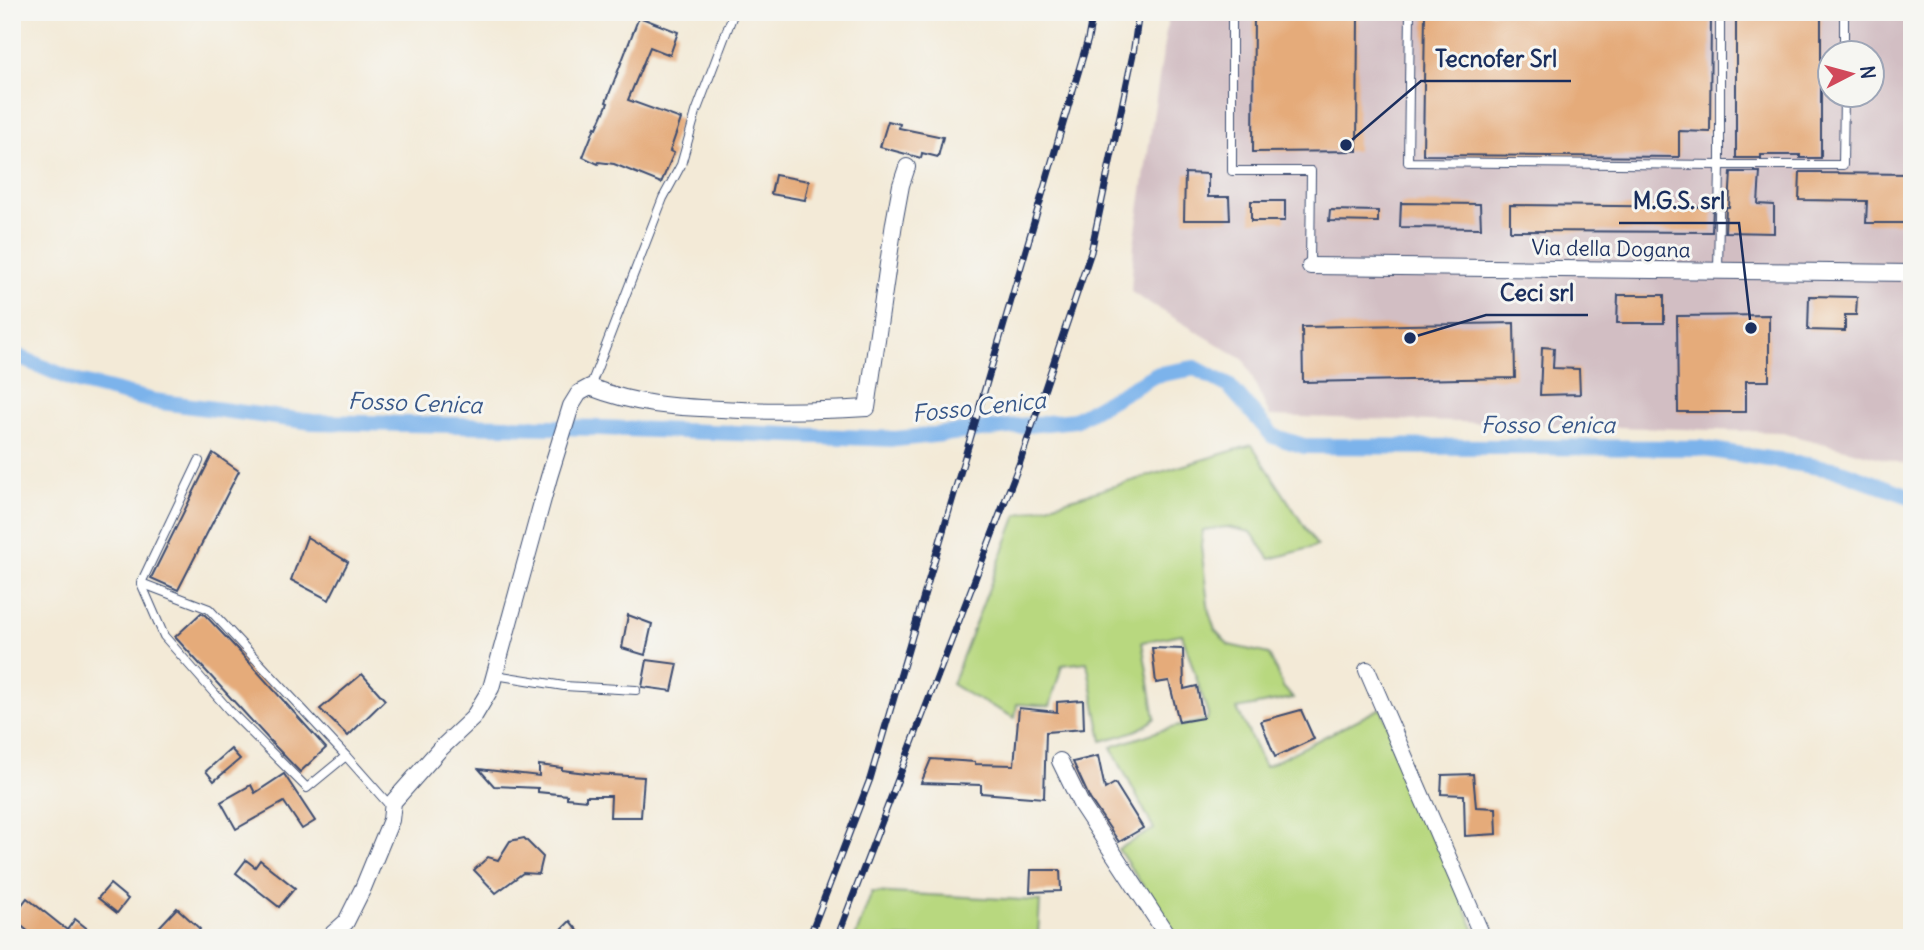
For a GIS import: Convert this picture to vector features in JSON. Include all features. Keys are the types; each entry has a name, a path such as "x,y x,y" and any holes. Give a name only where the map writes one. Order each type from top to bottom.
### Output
{"street":[{"path":"328,938 346,922 363,888 387,832 393,802 439,750 473,718 491,688 556,455 571,406 579,393 590,387 620,398 672,407 759,411 867,408 894,223 907,167"},
{"name":"Via della Dogana","path":"1310,266 1912,273"},
{"path":"1367,670 1483,938"},
{"path":"1060,761 1081,804 1169,938"}],"lane":[{"path":"590,387 663,198 681,165 696,112 734,12"},
{"path":"1232,12 1232,171 1311,171 1310,266"},
{"path":"1410,12 1408,162 1843,165 1844,108"},
{"path":"1718,271 1720,12"},
{"path":"1844,38 1846,12"},
{"path":"199,461 141,583 164,636 229,710 307,789 346,756"},
{"path":"141,583 209,609 393,809"},
{"path":"495,675 574,687 636,690"}],"shaded area":[{"path":"1169,12 1912,12 1912,466 1778,432 1270,416 1244,360 1131,292 1134,244"}],"green space":[{"path":"1252,445 1317,546 1270,559 1251,532 1227,527 1203,530 1201,546 1209,612 1215,630 1229,645 1269,654 1283,687 1293,698 1237,709 1265,767 1381,708 1478,938 1178,938 1118,849 1154,829 1111,747 1162,730 1207,720 1208,714 1182,634 1142,642 1155,718 1137,730 1102,741 1087,662 1062,665 1050,706 1017,704 1015,718 952,684 1017,515"},
{"path":"872,892 1040,901 1038,935 1025,938 855,938"}],"building":[{"path":"1254,12 1358,12 1357,151 1253,152"},
{"path":"1425,12 1711,12 1710,132 1679,131 1679,157 1423,155"},
{"path":"1736,12 1821,12 1821,38 1815,38 1815,108 1821,108 1821,158 1761,155 1761,158 1736,158"},
{"path":"639,17 678,32 670,55 650,47 628,100 681,119 670,151 674,153 661,183 614,164 598,164 583,157 608,103 606,102"},
{"path":"888,121 900,124 899,128 943,137 938,157 922,153 921,158 880,147"},
{"path":"1731,172 1760,172 1758,204 1774,205 1774,233 1725,232"},
{"path":"1800,172 1912,174 1912,223 1866,223 1867,201 1799,200"},
{"path":"1185,173 1208,174 1208,197 1229,197 1230,220 1184,220"},
{"path":"775,175 809,181 805,200 771,194"},
{"path":"1251,201 1285,201 1285,221 1251,221"},
{"path":"1401,203 1480,204 1481,228 1400,227"},
{"path":"1510,205 1713,207 1712,232 1510,231"},
{"path":"1330,210 1378,211 1378,222 1329,221"},
{"path":"1618,295 1664,295 1664,323 1617,323"},
{"path":"1809,296 1857,297 1856,315 1845,315 1845,331 1808,330"},
{"path":"1769,315 1769,381 1746,381 1746,412 1678,412 1677,316"},
{"path":"1514,323 1515,378 1303,382 1302,327"},
{"path":"1542,347 1554,348 1553,368 1579,369 1580,394 1540,395"},
{"path":"213,453 239,471 178,590 151,578"},
{"path":"307,537 348,562 329,600 291,580"},
{"path":"201,613 326,748 300,772 175,637"},
{"path":"628,615 652,624 645,655 622,648"},
{"path":"1152,648 1183,649 1184,689 1197,686 1203,718 1179,722 1169,681 1156,683"},
{"path":"647,660 678,664 672,691 642,687"},
{"path":"362,674 385,700 348,736 320,709"},
{"path":"1083,700 1084,729 1046,732 1044,798 981,793 981,785 921,783 931,759 1014,765 1019,708 1057,712 1057,702"},
{"path":"1301,710 1314,739 1275,757 1261,721"},
{"path":"231,749 240,759 214,781 206,771"},
{"path":"1098,756 1105,789 1115,783 1143,828 1119,842 1090,799 1073,762"},
{"path":"539,765 595,774 644,777 641,817 610,817 611,796 586,796 586,800 538,792 538,788 494,786 479,769 539,776"},
{"path":"284,774 315,821 302,829 284,802 236,829 221,802 251,785 255,793"},
{"path":"1473,774 1476,807 1496,808 1497,834 1465,836 1464,795 1441,794 1442,775"},
{"path":"524,838 543,857 539,874 523,873 496,893 474,870 488,857 498,860 510,841"},
{"path":"246,860 255,867 260,860 295,888 279,907 236,873"},
{"path":"1031,870 1060,870 1061,891 1030,892"},
{"path":"110,884 128,899 117,913 98,898"},
{"path":"27,898 67,930 75,919 99,938 36,938 12,918"},
{"path":"177,908 200,929 192,938 149,938"},
{"path":"570,921 584,938 553,938"}],"waterway":[{"name":"Fosso Cenica","path":"12,354 78,382 154,401 313,422 601,428 896,439 1075,420 1155,375 1195,368 1229,386 1273,436 1304,446 1699,448 1838,470 1912,497"}],"railway":[{"path":"809,938 870,779 1088,39 1093,12"},
{"path":"837,938 1020,462 1091,252 1133,54 1139,12"}],"place":[{"name":"Tecnofer Srl","path":"1346,145"},
{"name":"M.G.S. srl","path":"1751,328"},
{"name":"Ceci srl","path":"1410,338"}]}
